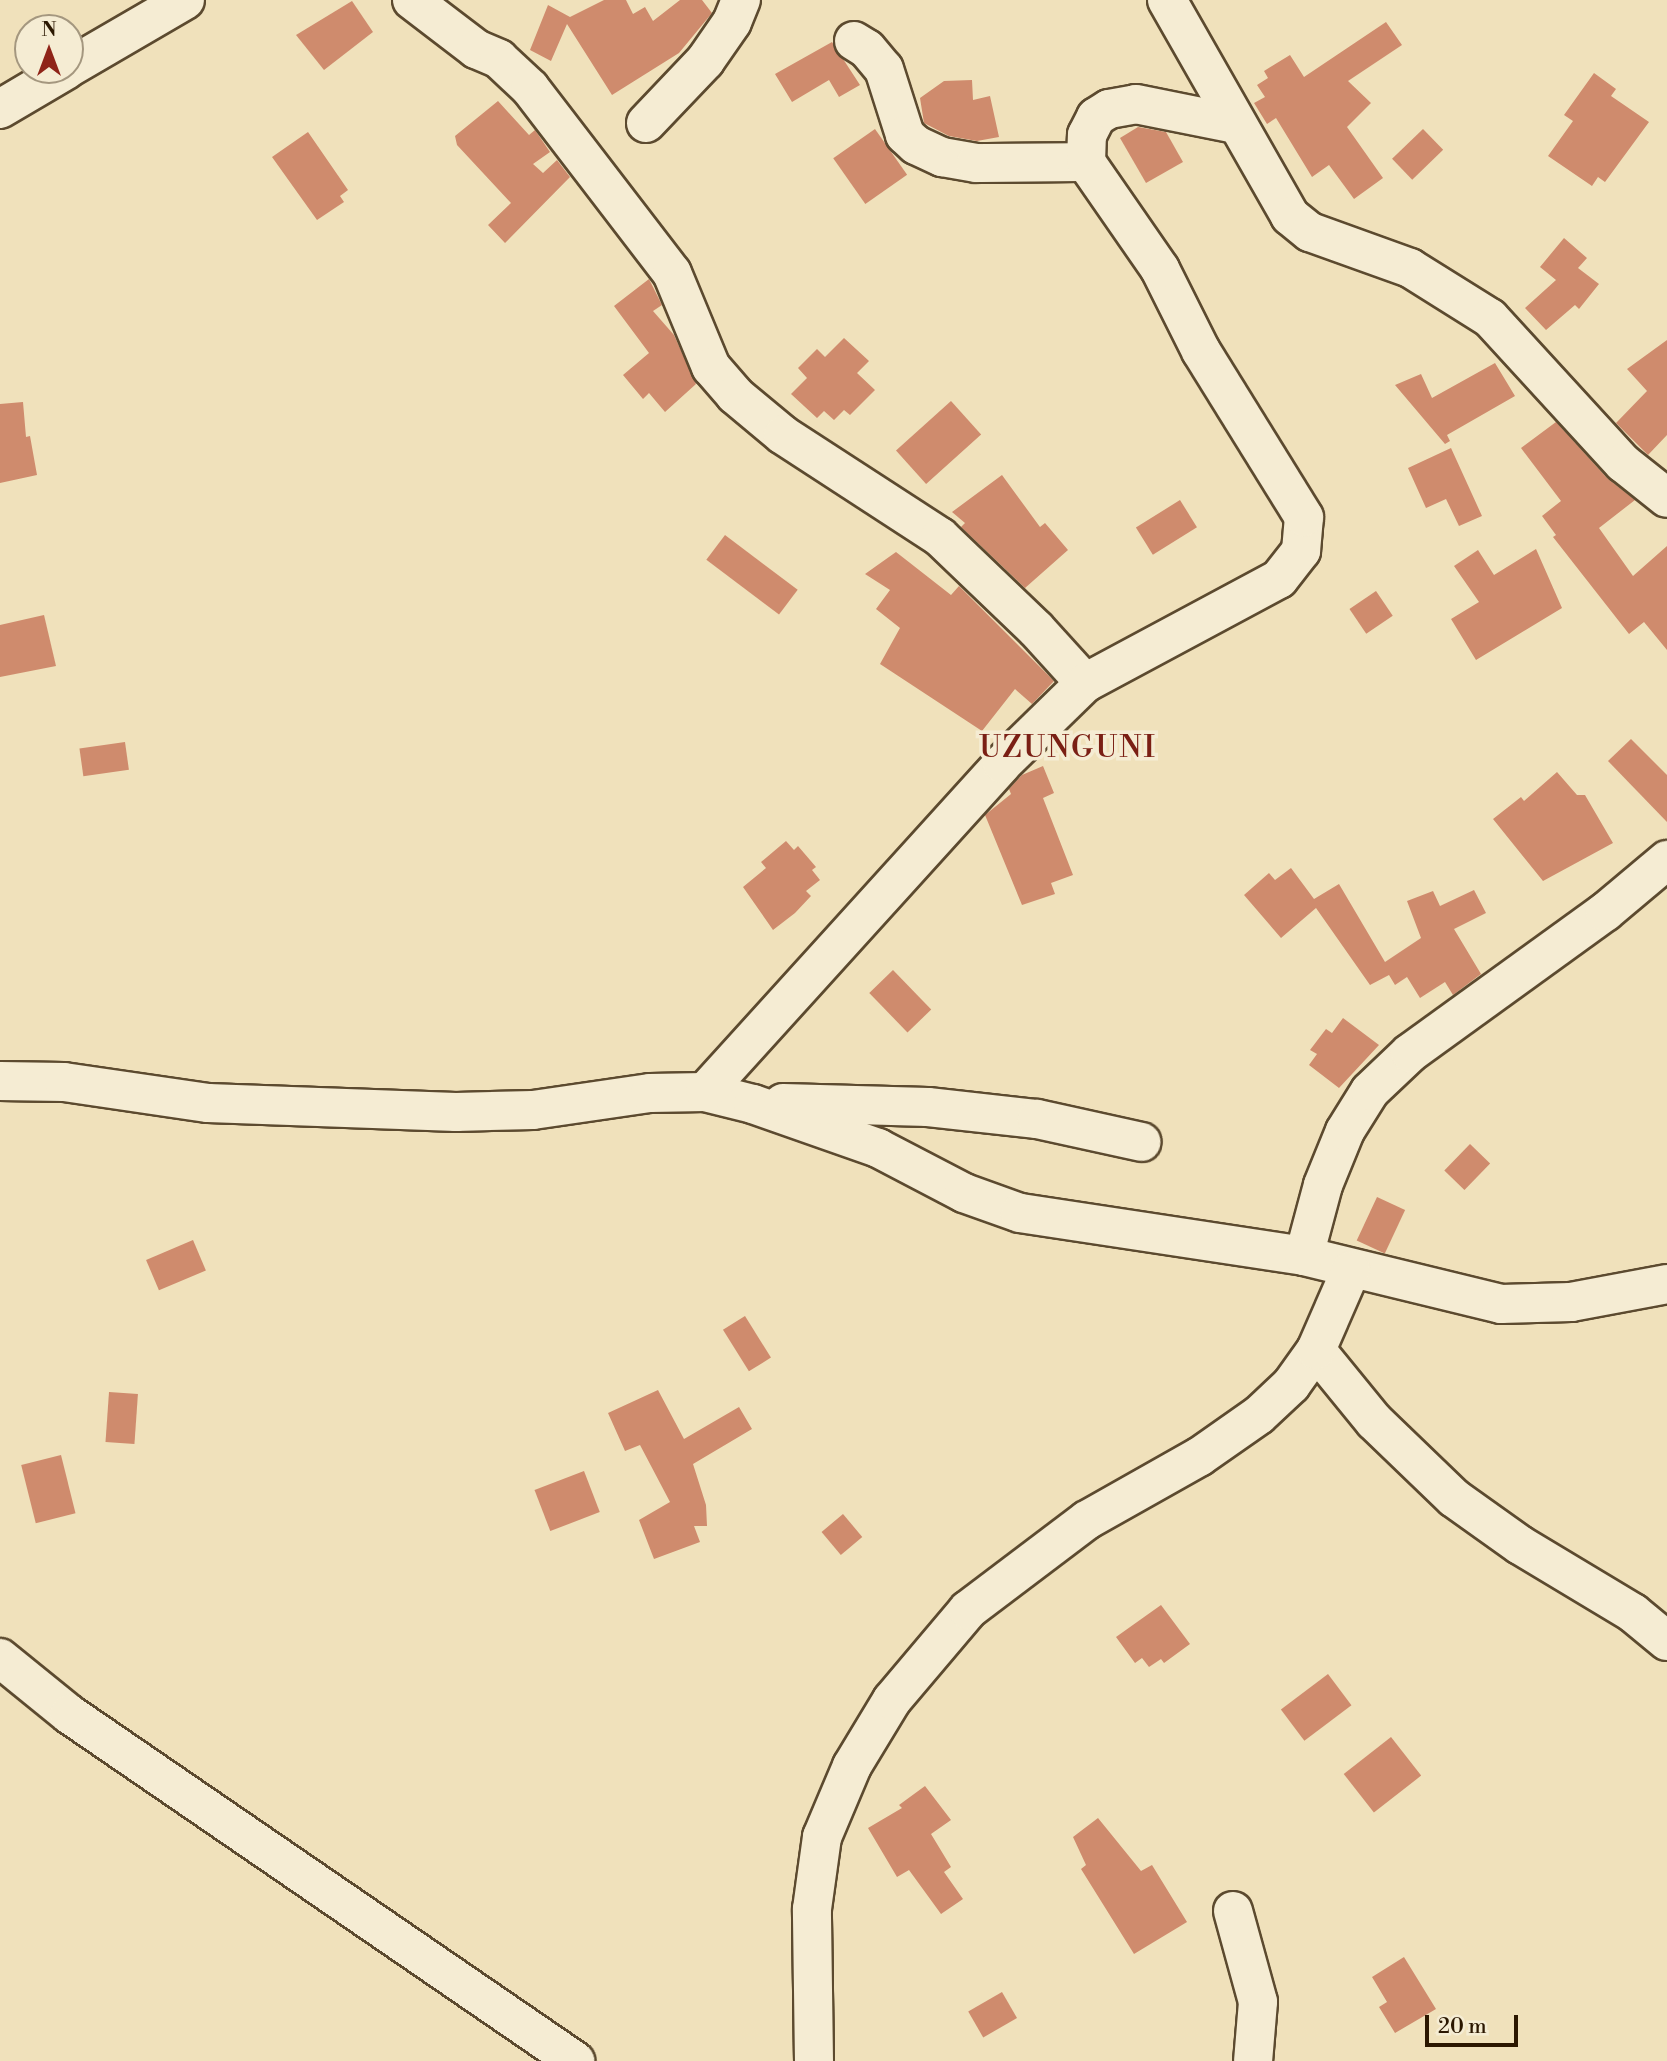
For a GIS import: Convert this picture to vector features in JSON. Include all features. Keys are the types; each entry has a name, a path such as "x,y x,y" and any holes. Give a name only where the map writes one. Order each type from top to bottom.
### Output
{"street":[{"path":"84,60 185,0"},
{"path":"412,0 476,49 499,60 530,88 672,272 711,367 735,395 793,442 940,537 1020,612 1085,683"},
{"path":"646,122 705,61 732,22 741,0"},
{"path":"1167,0 1235,124 1290,216 1310,232 1410,268 1490,318 1623,463 1667,498"},
{"path":"854,41 867,49 884,69 905,135 916,145 942,157 976,163 1086,162"},
{"path":"0,109 42,84"},
{"path":"705,1092 994,774 1085,683 1279,579 1293,565 1305,535 1304,517 1201,351 1160,269 1086,162 1087,135 1096,117 1109,109 1136,104 1235,124"},
{"path":"1304,1256 1323,1185 1345,1130 1370,1091 1410,1054 1605,912 1667,860"},
{"path":"0,1082 64,1082 208,1103 456,1112 533,1110 650,1093 705,1092 753,1104 878,1148 964,1193 1020,1213 1304,1256 1351,1270 1501,1304 1571,1302 1667,1284"},
{"path":"753,1104 928,1107 1037,1119 1142,1142"},
{"path":"814,2061 812,1909 822,1838 852,1766 892,1700 968,1610 1087,1520 1199,1457 1259,1415 1291,1385 1316,1350 1351,1270"},
{"path":"1316,1350 1374,1421 1454,1498 1530,1552 1633,1612 1667,1641"},
{"path":"0,1658 69,1714 575,2061"},
{"path":"1233,1911 1258,2002 1253,2061"}],"building":[{"path":"604,0 626,0 633,14 645,7 653,21 680,0 702,0 712,13 679,53 612,95 567,24 551,61 530,50 548,5 570,17"},
{"path":"352,1 373,32 324,70 296,35"},
{"path":"1386,22 1402,45 1348,81 1371,103 1347,127 1383,178 1354,199 1329,165 1312,177 1276,118 1267,124 1254,103 1265,97 1257,85 1268,78 1264,71 1290,55 1304,77"},
{"path":"832,42 860,85 839,97 829,80 792,102 775,74"},
{"path":"1594,73 1616,89 1611,96 1649,122 1605,182 1598,177 1592,186 1548,156 1573,121 1564,115"},
{"path":"972,80 973,100 990,96 999,137 977,141 949,136 924,123 920,98 944,81"},
{"path":"498,101 529,135 535,130 550,152 533,164 543,173 557,160 570,177 505,243 488,225 511,203 457,145 455,136"},
{"path":"1138,127 1166,132 1183,162 1146,183 1120,138"},
{"path":"875,129 907,175 865,204 833,158"},
{"path":"1423,129 1443,150 1412,180 1392,159"},
{"path":"308,132 348,190 340,196 344,202 317,220 272,157"},
{"path":"1564,238 1587,258 1578,268 1599,284 1579,309 1575,305 1546,330 1525,308 1556,280 1540,267"},
{"path":"649,279 662,305 653,311 674,335 696,384 665,412 649,393 643,399 623,375 649,353 614,306"},
{"path":"844,338 869,361 857,373 875,390 850,415 844,410 834,420 824,411 817,418 791,394 807,378 798,368 817,349 825,357"},
{"path":"1667,340 1667,435 1648,455 1616,423 1647,391 1627,369"},
{"path":"1495,363 1515,396 1447,435 1450,441 1445,444 1395,385 1421,374 1432,398"},
{"path":"951,401 981,434 926,484 896,451"},
{"path":"23,402 26,437 30,436 37,475 0,483 0,404"},
{"path":"1556,422 1607,478 1635,500 1599,528 1633,576 1667,546 1667,650 1644,622 1629,634 1553,537 1556,535 1542,516 1561,501 1521,448"},
{"path":"1451,448 1482,516 1459,526 1446,499 1426,508 1408,468"},
{"path":"1002,475 1040,527 1045,523 1068,550 1025,588 961,527 965,523 952,512"},
{"path":"1180,500 1197,527 1153,555 1136,528"},
{"path":"725,535 798,590 779,615 706,560"},
{"path":"1536,549 1562,608 1476,660 1451,619 1479,602 1454,566 1478,550 1494,575"},
{"path":"896,552 951,595 959,586 1054,681 1032,704 1015,689 982,731 880,664 900,628 876,609 890,590 865,574"},
{"path":"1376,591 1393,616 1366,634 1349,609"},
{"path":"44,615 56,666 0,677 0,625"},
{"path":"1631,739 1667,775 1667,822 1608,761"},
{"path":"125,742 129,770 83,776 79,748"},
{"path":"1043,766 1054,793 1043,798 1073,875 1051,883 1055,894 1022,905 985,815 1011,794 1009,789 1022,775"},
{"path":"1557,772 1577,795 1585,795 1613,843 1543,881 1493,819 1521,797 1524,801"},
{"path":"786,841 794,850 798,846 816,867 812,870 820,880 806,891 811,896 773,930 743,887 766,868 761,862"},
{"path":"1291,868 1314,899 1339,884 1385,962 1421,938 1407,901 1433,891 1440,906 1474,890 1486,913 1454,929 1481,974 1453,995 1445,982 1420,998 1407,977 1395,985 1389,975 1370,985 1316,908 1281,938 1244,895 1269,873 1275,880"},
{"path":"893,970 931,1010 907,1032 869,993"},
{"path":"1343,1018 1379,1045 1339,1088 1309,1065 1317,1054 1310,1050 1326,1029 1332,1033"},
{"path":"1470,1144 1490,1163 1464,1190 1444,1171"},
{"path":"1377,1197 1405,1210 1385,1254 1357,1241"},
{"path":"193,1240 206,1270 159,1290 146,1260"},
{"path":"745,1316 771,1358 749,1371 723,1330"},
{"path":"658,1390 684,1439 739,1407 752,1429 693,1464 706,1505 707,1526 694,1526 700,1542 654,1559 639,1520 670,1502 640,1445 625,1451 608,1413"},
{"path":"109,1392 138,1394 134,1444 106,1442"},
{"path":"61,1455 76,1513 36,1523 21,1465"},
{"path":"584,1471 600,1512 550,1531 535,1490"},
{"path":"843,1514 862,1537 841,1555 822,1532"},
{"path":"1161,1605 1190,1644 1164,1663 1161,1659 1149,1667 1142,1658 1135,1663 1116,1637"},
{"path":"1328,1674 1351,1705 1304,1741 1281,1710"},
{"path":"1391,1737 1421,1776 1374,1813 1344,1774"},
{"path":"925,1786 951,1820 931,1834 951,1867 944,1872 963,1899 941,1914 909,1870 897,1877 868,1828 902,1808 899,1805"},
{"path":"1098,1818 1141,1871 1152,1865 1187,1922 1134,1954 1081,1869 1086,1865 1073,1837"},
{"path":"1404,1957 1436,2009 1395,2033 1379,2007 1387,2002 1372,1977"},
{"path":"1002,1992 1017,2018 983,2037 968,2012"}],"district":[{"name":"UZUNGUNI","path":"1068,748"}]}
